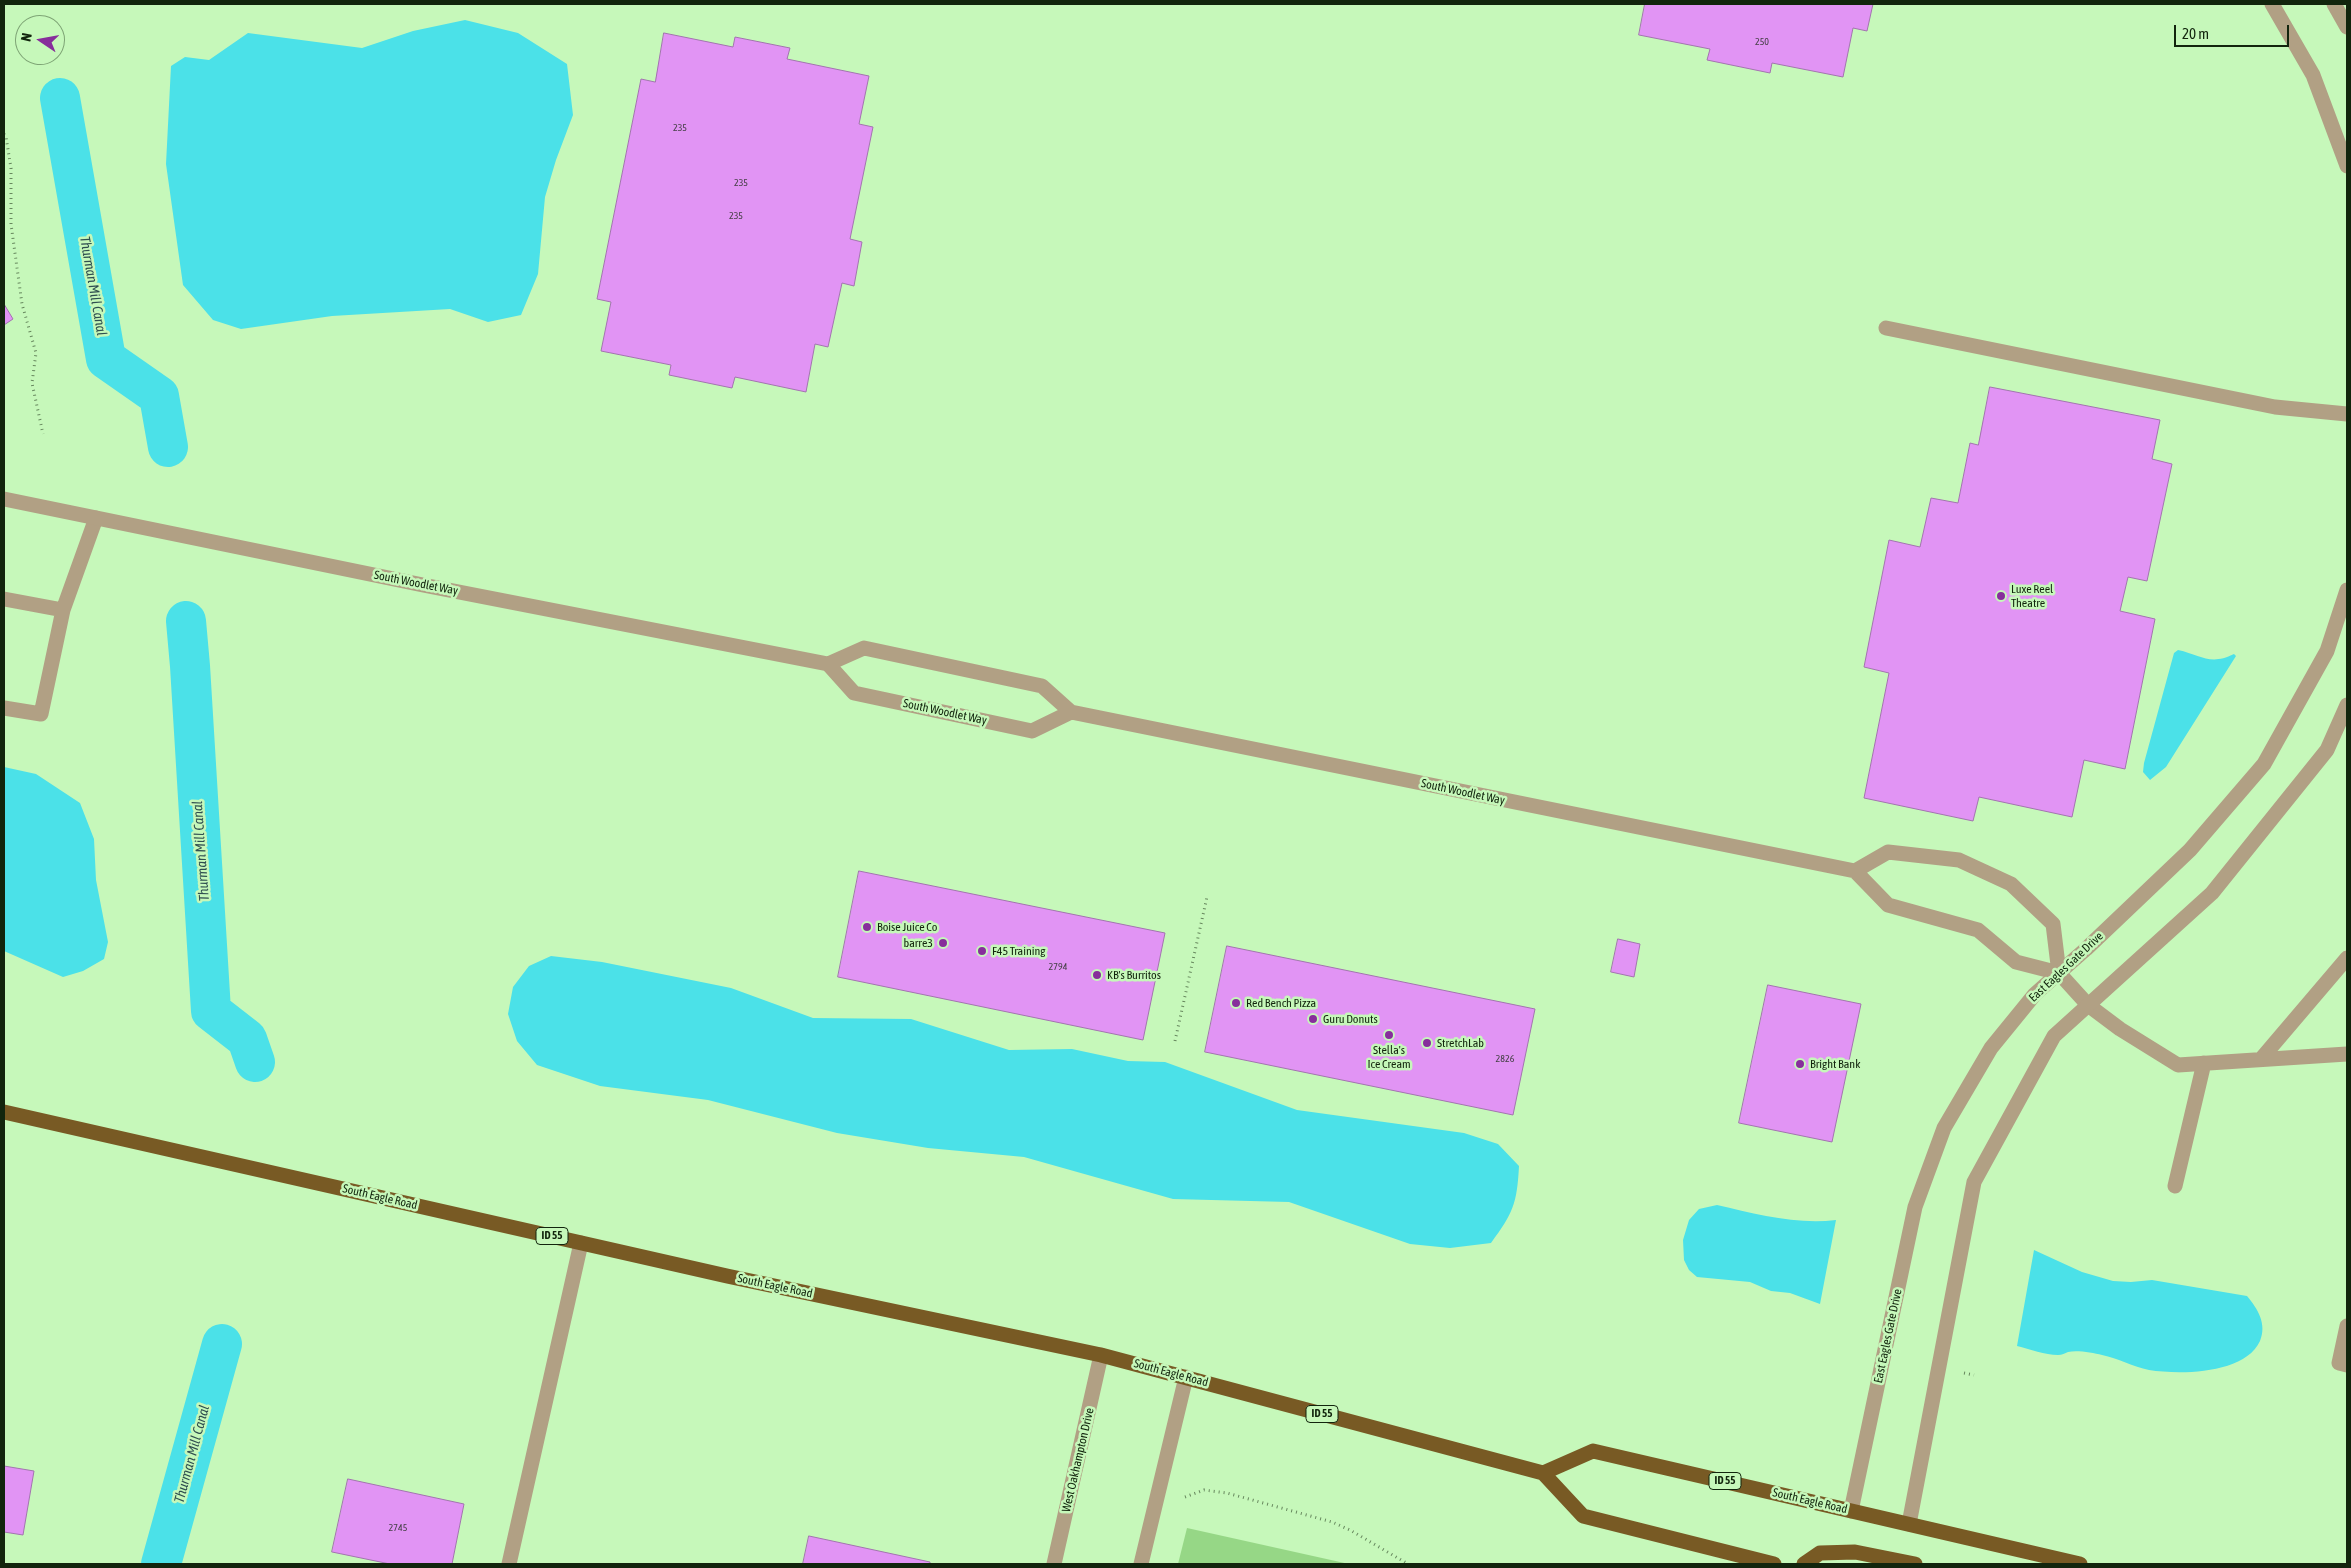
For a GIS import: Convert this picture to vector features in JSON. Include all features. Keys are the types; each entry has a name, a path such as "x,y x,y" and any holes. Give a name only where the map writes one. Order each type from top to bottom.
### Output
{"highway":[{"name":"South Eagle Road","path":"4,1112 581,1243 1101,1355 1543,1473 1592,1451 2080,1564"},
{"path":"1543,1473 1583,1516 1774,1564"},
{"path":"1804,1564 1820,1553 1855,1552 1915,1564"}],"street":[{"path":"2272,4 2313,75 2347,166"},
{"path":"2334,4 2347,27"},
{"path":"1886,328 2275,407 2347,414"},
{"name":"South Woodlet Way","path":"4,499 422,585 828,664 854,693 1032,731 1071,712 1855,871"},
{"path":"4,708 41,714 63,610 96,518"},
{"name":"East Eagles Gate Drive","path":"1851,1511 1915,1207 1944,1128 1991,1048 2035,994 2190,850 2264,764 2327,651 2347,590"},
{"path":"4,599 63,610"},
{"path":"828,664 864,648 1042,686 1071,712"},
{"path":"1909,1524 1974,1182 2054,1036 2212,893 2327,750 2347,705"},
{"path":"2059,973 2053,924 2011,884 1958,860 1888,852 1855,871 1888,905 1978,930 2016,962 2059,973 2088,1005 2120,1029 2178,1065 2347,1054"},
{"path":"2261,1060 2347,958"},
{"path":"2175,1186 2204,1064"},
{"path":"510,1564 581,1243"},
{"path":"2347,1326 2339,1363 2347,1365"},
{"name":"West Oakhampton Drive","path":"1054,1564 1101,1355"},
{"path":"1141,1564 1186,1377"}],"path":[{"path":"4,134 11,168 11,224 22,304 36,352 32,383 43,434"},
{"path":"1175,1041 1207,897"},
{"path":"1182,1498 1204,1490 1227,1493 1332,1522 1350,1530 1408,1564"}],"green space":[{"path":"1187,1528 1349,1564 1178,1564"}],"water":[{"path":"465,20 518,33 567,64 573,115 556,160 545,197 538,274 521,315 488,322 450,309 332,316 241,329 213,320 183,285 166,164 171,66 185,57 209,60 248,33 362,48 413,31"},
{"path":"2178,650 2212,659 2234,654 2236,656 2166,767 2150,780 2143,772 2144,763 2174,653"},
{"path":"4,767 36,774 80,803 94,839 96,880 108,942 104,959 83,971 63,977 4,951"},
{"path":"551,956 602,962 731,988 813,1018 911,1019 1009,1050 1072,1049 1128,1061 1165,1062 1297,1110 1464,1133 1498,1144 1519,1166 1515,1199 1509,1215 1491,1243 1450,1248 1410,1244 1289,1202 1173,1199 1024,1157 928,1148 837,1133 708,1100 600,1086 537,1065 517,1041 508,1014 513,987 529,966"},
{"path":"1717,1205 1791,1220 1836,1220 1820,1304 1790,1293 1771,1291 1750,1282 1697,1277 1689,1270 1684,1260 1683,1240 1689,1220 1699,1209"},
{"path":"2034,1250 2082,1272 2113,1281 2152,1280 2247,1296 2255,1306 2262,1323 2260,1341 2252,1352 2241,1360 2227,1366 2194,1372 2162,1372 2137,1367 2108,1356 2072,1351 2053,1355 2017,1346"}],"building":[{"path":"1645,4 1873,4 1867,31 1853,28 1843,77 1772,63 1770,73 1707,60 1710,49 1639,35"},
{"path":"664,33 733,47 735,37 790,48 787,59 869,76 859,124 873,127 850,239 862,242 854,286 842,283 828,347 815,344 806,392 735,377 732,388 669,375 671,365 601,351 611,302 597,299 641,79 655,82"},
{"path":"4,304 13,319 4,325"},
{"name":"Luxe Reel Theatre","path":"1990,387 2160,420 2152,459 2172,464 2147,581 2128,577 2120,611 2155,619 2125,769 2084,760 2072,817 1979,797 1973,821 1864,798 1889,673 1864,667 1889,540 1920,547 1931,498 1958,503 1970,443 1978,445"},
{"path":"859,871 1165,933 1143,1040 838,977"},
{"path":"1618,939 1640,944 1634,977 1611,972"},
{"path":"1227,946 1535,1009 1513,1115 1205,1052"},
{"name":"Bright Bank","path":"1768,985 1861,1004 1832,1142 1739,1123"},
{"path":"4,1466 34,1471 23,1535 4,1532"},
{"path":"348,1479 464,1504 452,1564 390,1564 332,1552"},
{"path":"809,1536 930,1562 930,1564 803,1564"}],"waterway":[{"name":"Thurman Mill Canal","path":"60,98 106,359 159,396 168,447"},
{"name":"Thurman Mill Canal","path":"186,621 211,1011 247,1039 255,1062"},
{"name":"Thurman Mill Canal","path":"161,1564 222,1344"}],"place":[{"name":"Luxe Reel Theatre","path":"2001,596"},
{"name":"Boise Juice Co","path":"867,927"},
{"name":"barre3","path":"943,943"},
{"name":"F45 Training","path":"982,951"},
{"name":"KB's Burritos","path":"1097,975"},
{"name":"Red Bench Pizza","path":"1236,1003"},
{"name":"Guru Donuts","path":"1313,1019"},
{"name":"Stella's Ice Cream","path":"1389,1035"},
{"name":"StretchLab","path":"1427,1043"},
{"name":"Bright Bank","path":"1800,1064"}]}
